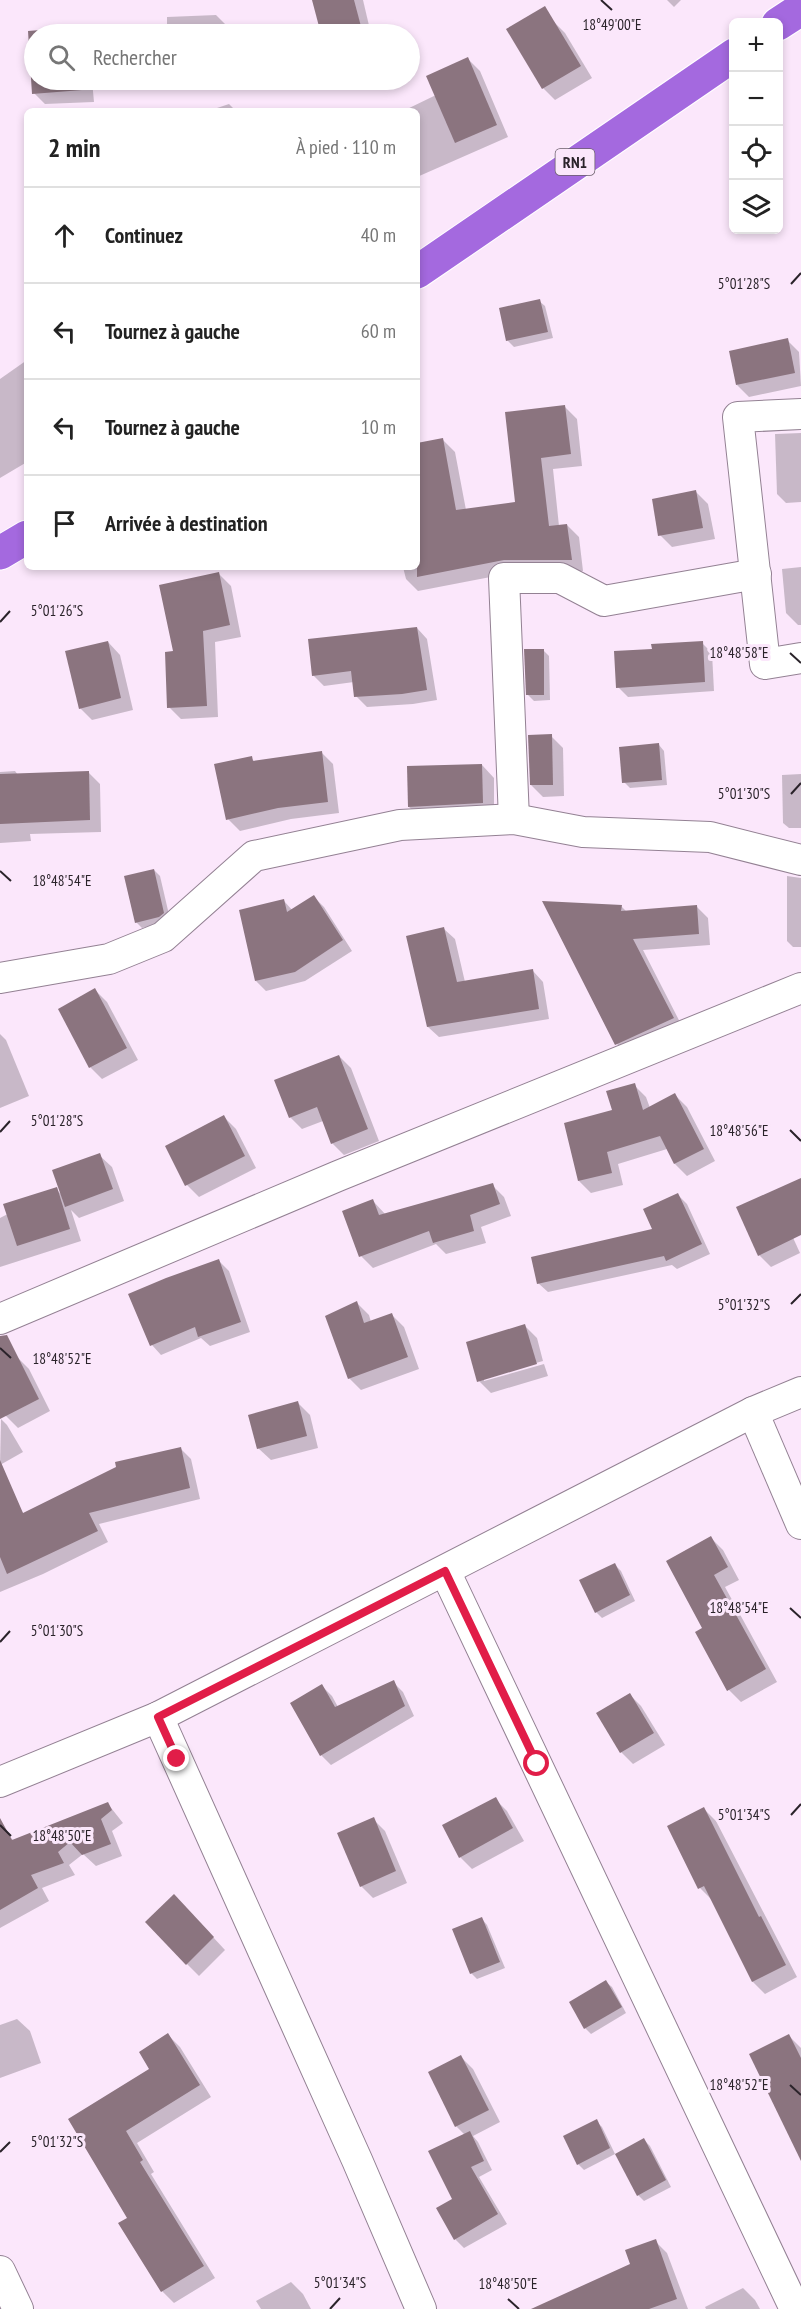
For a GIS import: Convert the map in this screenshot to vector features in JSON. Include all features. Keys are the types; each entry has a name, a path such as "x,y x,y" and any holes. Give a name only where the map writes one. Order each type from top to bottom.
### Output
{"highway":[{"path":"783,21 801,9"},
{"name":"RN1","path":"420,270 729,58"},
{"path":"0,553 24,539"}],"street":[{"path":"801,414 738,417 765,664 801,658"},
{"path":"514,819 504,578 560,578 604,601 756,574"},
{"path":"0,978 109,959 163,937 254,856 400,825 514,819 583,832 710,837 801,860"},
{"path":"0,1319 348,1172 801,988"},
{"path":"0,1782 158,1717 753,1412 801,1392"},
{"path":"753,1412 801,1524"},
{"path":"445,1571 795,2309"},
{"path":"158,1717 357,2160 421,2309"},
{"path":"0,2271 18,2309"}],"building":[{"path":"312,0 354,0 360,24 318,24"},
{"path":"545,6 581,66 542,89 506,29"},
{"path":"468,57 497,125 455,143 426,76"},
{"path":"32,90 82,90 32,94"},
{"path":"540,299 548,332 506,341 499,308"},
{"path":"788,338 795,373 736,385 729,351"},
{"path":"565,405 571,454 541,458 549,526 567,524 572,560 504,560 417,577 417,570 420,570 420,442 443,438 456,510 515,502 505,412"},
{"path":"696,490 703,528 658,536 652,499"},
{"path":"219,572 230,625 203,631 207,706 167,708 165,652 173,651 159,585"},
{"path":"417,627 427,690 354,697 351,671 312,676 308,639"},
{"path":"108,641 121,698 79,709 65,651"},
{"path":"703,641 705,682 616,688 614,651 652,649 651,644"},
{"path":"524,649 544,649 544,695 526,695"},
{"path":"552,734 553,785 530,785 528,735"},
{"path":"659,743 662,780 622,783 619,747"},
{"path":"322,751 328,802 278,808 226,820 214,764 252,756 253,761"},
{"path":"482,764 483,803 408,807 407,766"},
{"path":"89,771 90,820 0,824 0,774"},
{"path":"154,869 164,913 159,917 135,923 124,876"},
{"path":"314,895 343,940 295,972 255,981 239,910 284,899 287,912"},
{"path":"542,901 622,905 621,911 697,905 699,934 633,939 674,1018 615,1045"},
{"path":"444,927 457,982 533,969 539,1009 427,1027 406,936"},
{"path":"95,988 127,1048 89,1068 58,1009"},
{"path":"339,1055 368,1129 331,1144 317,1107 289,1118 274,1080"},
{"path":"635,1083 643,1110 675,1093 704,1149 674,1164 660,1136 607,1152 612,1173 578,1181 564,1123 612,1110 606,1091"},
{"path":"224,1115 245,1156 185,1186 165,1146"},
{"path":"100,1153 113,1189 65,1207 52,1170"},
{"path":"801,1178 801,1235 758,1256 736,1207"},
{"path":"493,1183 500,1204 470,1215 474,1231 433,1243 429,1231 359,1257 342,1211 373,1199 379,1215"},
{"path":"57,1187 70,1229 17,1246 3,1204"},
{"path":"678,1193 702,1244 666,1261 664,1256 537,1284 531,1257 652,1229 643,1209"},
{"path":"219,1259 241,1322 198,1337 195,1327 150,1346 128,1294"},
{"path":"357,1301 364,1323 392,1313 408,1357 348,1379 325,1316"},
{"path":"525,1324 537,1364 477,1382 466,1342"},
{"path":"7,1335 39,1399 0,1419 0,1336"},
{"path":"298,1401 307,1436 257,1449 248,1415"},
{"path":"181,1447 190,1488 89,1513 98,1531 7,1574 0,1557 0,1460 23,1513 116,1467 115,1462"},
{"path":"711,1536 728,1567 714,1575 766,1669 727,1691 695,1632 702,1628 666,1561"},
{"path":"615,1563 630,1595 595,1613 579,1580"},
{"path":"394,1680 405,1706 320,1756 290,1703 322,1684 335,1707"},
{"path":"630,1693 654,1733 620,1753 596,1713"},
{"path":"496,1797 513,1828 459,1858 442,1825"},
{"path":"108,1802 112,1810 101,1819 111,1844 82,1855 70,1842 58,1852 64,1863 31,1875 38,1888 0,1910 0,1818 12,1840"},
{"path":"704,1807 759,1917 761,1916 786,1965 752,1982 704,1886 698,1889 667,1826"},
{"path":"374,1817 396,1871 360,1887 337,1833"},
{"path":"174,1894 214,1937 186,1965 145,1922"},
{"path":"482,1917 500,1962 470,1974 452,1929"},
{"path":"606,1980 622,2007 584,2029 569,2002"},
{"path":"168,2033 200,2085 126,2131 143,2160 140,2162 204,2266 161,2292 118,2223 127,2218 68,2119 149,2069 139,2052"},
{"path":"789,2034 801,2058 801,2161 749,2054"},
{"path":"461,2055 489,2110 455,2127 428,2072"},
{"path":"597,2119 610,2148 577,2165 563,2136"},
{"path":"470,2131 484,2161 471,2167 498,2214 454,2240 436,2208 452,2199 428,2151"},
{"path":"644,2138 666,2180 637,2196 615,2154"},
{"path":"656,2239 677,2299 649,2309 531,2309 630,2264 625,2250"}],"route":[{"path":"177,1759 158,1717 445,1571 537,1764"}]}
